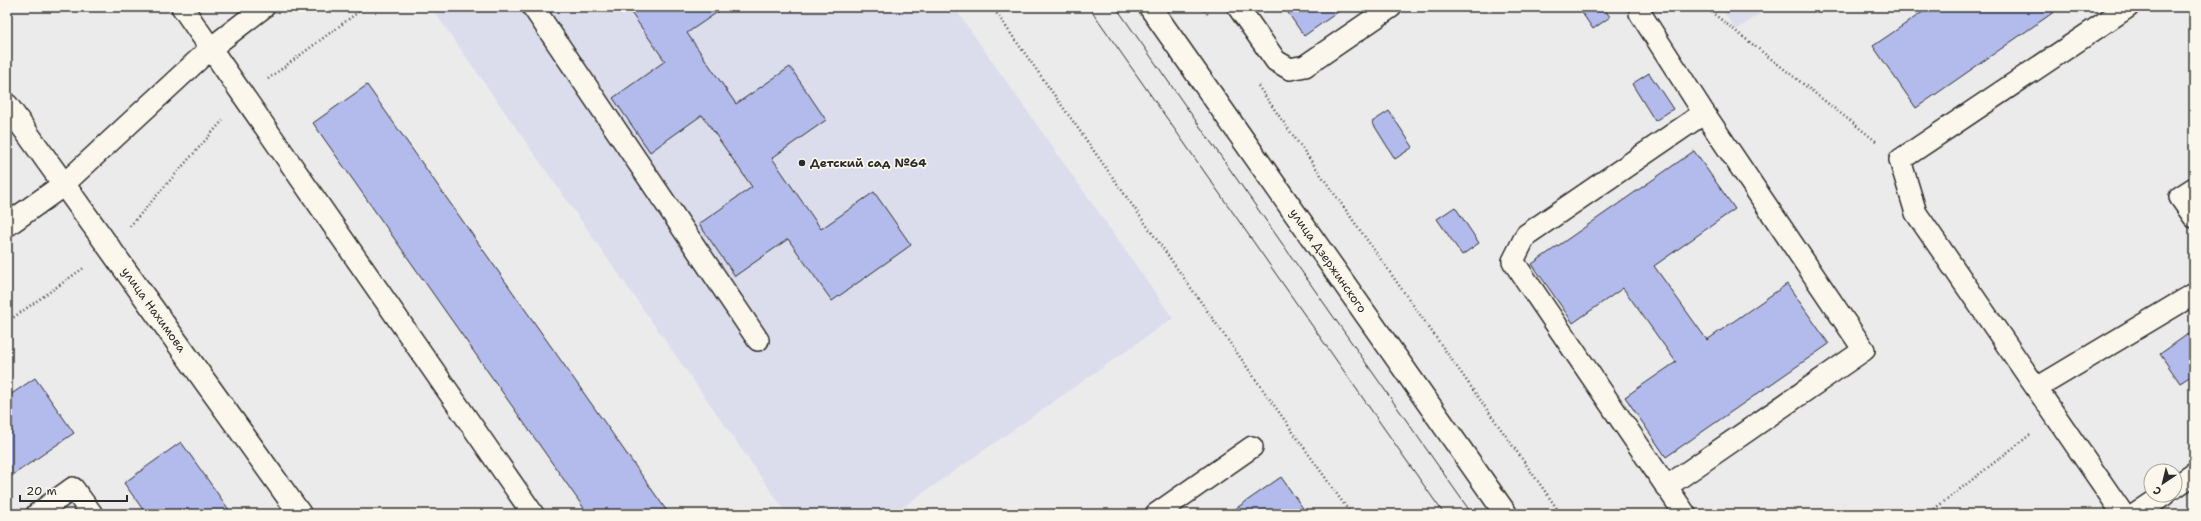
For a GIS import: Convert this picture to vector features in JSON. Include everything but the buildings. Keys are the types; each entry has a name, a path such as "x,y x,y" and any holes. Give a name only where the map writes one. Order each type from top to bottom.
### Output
{"main road":[{"name":"улица Дзержинского","path":"1150,7 1506,514"},
{"name":"улица Нахимова","path":"7,105 109,250 300,514"},
{"path":"7,225 63,185"}],"lane":[{"path":"182,7 533,514"},
{"path":"63,185 211,48 264,7"},
{"path":"533,7 758,340"},
{"path":"1238,7 1276,61 1290,69 1305,66 1391,7"},
{"path":"2123,514 1916,213 1900,160 2128,7"},
{"path":"1640,13 1704,113 1864,350 1666,487"},
{"path":"1685,514 1514,261 1526,235 1704,113"},
{"path":"2194,188 2180,197 2194,217"},
{"path":"2037,388 2194,294"},
{"path":"1156,514 1252,447"},
{"path":"2183,482 2194,474"},
{"path":"37,514 74,488 92,514"},
{"path":"2136,514 2152,503"}],"path":[{"path":"992,7 1351,514"},
{"path":"1202,7 1211,20"},
{"path":"1705,7 1900,160"},
{"path":"1257,85 1562,514"},
{"path":"7,322 109,250"},
{"path":"1928,514 2055,415"}],"shaded area":[{"name":"Детский сад №64","path":"431,7 954,7 1173,318 893,514 787,514"},
{"path":"1720,7 1770,7 1736,30"}],"tram line":[{"path":"1089,7 1444,514"},
{"path":"1116,7 1472,514"}],"place":[{"name":"Детский сад №64","path":"802,163"}]}
